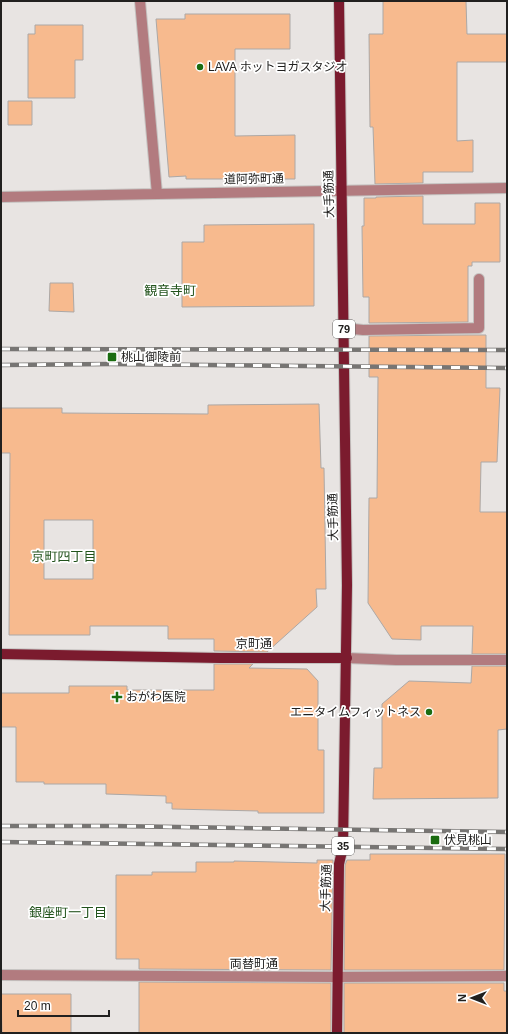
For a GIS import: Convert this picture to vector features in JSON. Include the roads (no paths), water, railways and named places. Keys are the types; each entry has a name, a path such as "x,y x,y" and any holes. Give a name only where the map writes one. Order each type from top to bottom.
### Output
{"main road":[{"name":"大手筋通","path":"337,1033 339,864 343,847 347,658 339,1"},
{"name":"京町通","path":"1,654 220,658 347,658"}],"street":[{"path":"140,1 157,194"},
{"name":"道阿弥町通","path":"1,197 507,188"},
{"path":"344,328 363,330 479,328 479,279"},
{"name":"京町通","path":"347,658 396,660 507,660"},
{"name":"両替町通","path":"1,975 337,977 507,976"}],"railway":[{"path":"1,349 507,350"},
{"path":"1,365 111,364 507,368"},
{"path":"1,826 114,826 507,832"},
{"path":"1,842 507,849"}],"place":[{"name":"LAVA ホットヨガスタジオ","path":"200,67"},
{"name":"桃山御陵前","path":"112,357"},
{"name":"おがわ医院","path":"117,697"},
{"name":"エニタイムフィットネス","path":"429,712"},
{"name":"伏見桃山","path":"435,840"}],"district":[{"name":"観音寺町","path":"170,290"},
{"name":"京町四丁目","path":"64,556"},
{"name":"銀座町一丁目","path":"68,912"}]}
